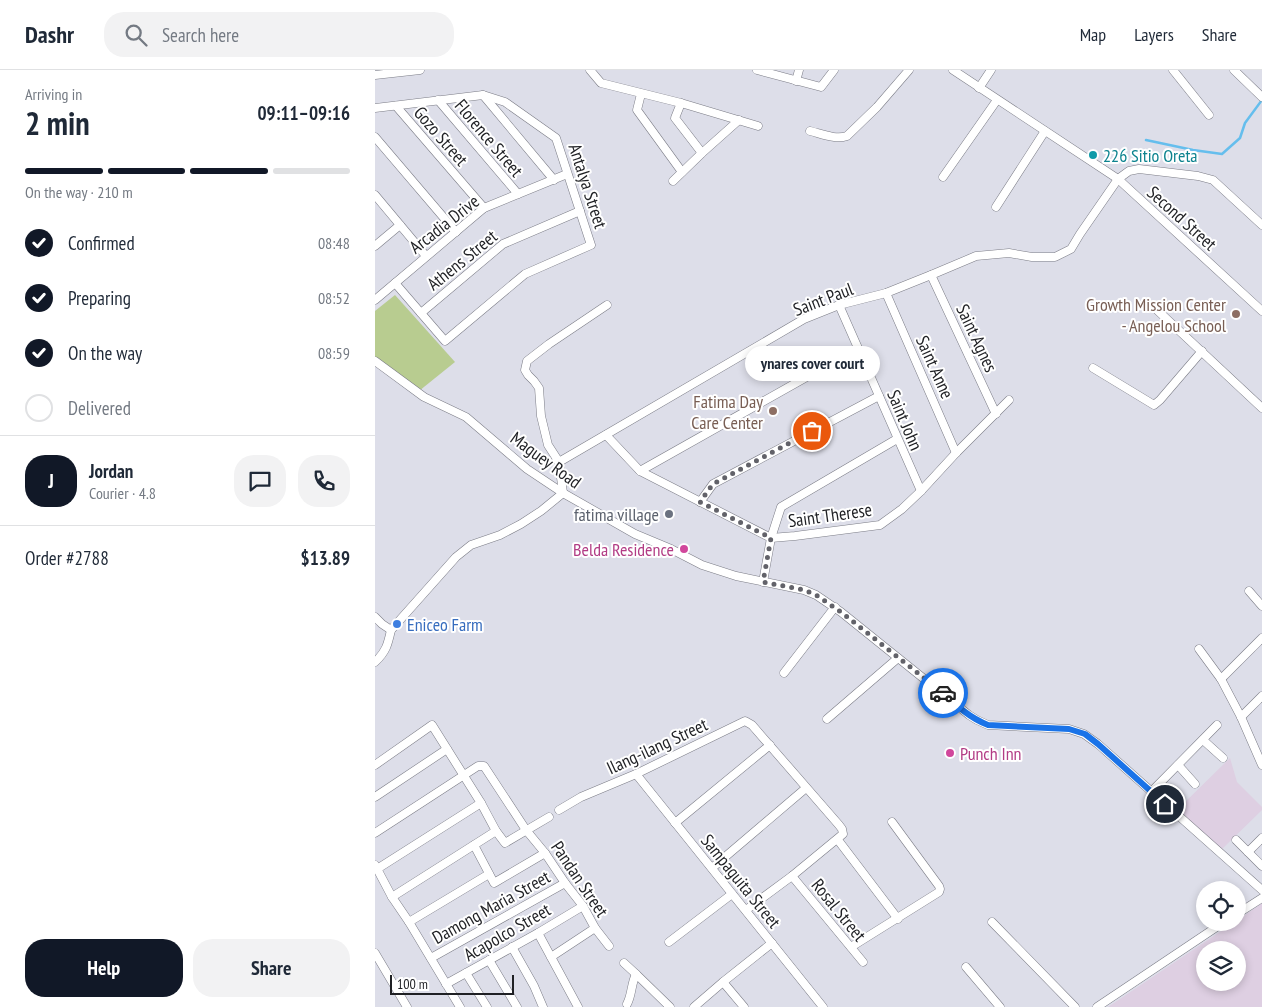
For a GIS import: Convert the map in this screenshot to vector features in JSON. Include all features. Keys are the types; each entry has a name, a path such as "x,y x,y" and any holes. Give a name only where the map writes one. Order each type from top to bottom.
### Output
{"street":[{"path":"378,73 420,70"},
{"path":"590,70 601,83 681,103 758,126"},
{"path":"757,70 821,87 835,70"},
{"path":"796,81 799,70"},
{"path":"811,132 837,138 847,136 877,107 909,70"},
{"name":"Second Street","path":"953,70 1118,179 1262,311"},
{"path":"979,88 991,70"},
{"path":"1173,70 1209,114"},
{"path":"1234,70 1262,97"},
{"path":"641,94 637,110 681,172"},
{"path":"483,95 554,180"},
{"name":"Antalya Street","path":"375,108 483,95 505,102 557,138 591,245 525,274 445,341 395,283"},
{"name":"Florence Street","path":"438,100 517,194"},
{"path":"943,177 997,100"},
{"path":"681,103 675,118 701,153"},
{"name":"Gozo Street","path":"396,106 484,208"},
{"path":"673,181 701,153 739,120"},
{"path":"996,207 1045,131"},
{"path":"375,137 456,232"},
{"path":"1118,179 1129,171 1139,169 1198,176 1213,180 1262,225"},
{"name":"Arcadia Drive","path":"375,300 484,208 567,174"},
{"name":"Saint Paul","path":"559,462 804,319 839,305 886,293 976,256 1009,253 1032,257 1055,257 1071,249 1118,179"},
{"path":"375,195 426,256"},
{"name":"Athens Street","path":"421,313 503,244 580,211"},
{"path":"375,246 400,225"},
{"name":"Saint Agnes","path":"931,275 996,414"},
{"name":"Saint Anne","path":"886,293 956,453"},
{"path":"375,662 383,655 391,630 456,557 471,545 500,535 521,524 563,493 559,462 548,445 541,416 539,388 525,370 527,361 607,305"},
{"name":"Saint John","path":"839,305 921,491"},
{"path":"1156,308 1262,408"},
{"path":"641,471 858,348"},
{"path":"1093,368 1154,405 1201,351"},
{"name":"Maguey Road","path":"375,361 424,397 465,417 527,469 563,493 635,534 702,564 736,576 804,590 816,595 835,607 977,720 988,725 1069,729 1085,734 1262,890"},
{"path":"700,502 713,484 879,396"},
{"name":"Saint Therese","path":"606,435 641,471 771,538 880,525 902,509 921,491 1009,400"},
{"path":"763,582 771,538 781,507 897,439"},
{"path":"1249,591 1262,606"},
{"path":"784,673 835,607"},
{"path":"375,617 391,630"},
{"path":"1221,678 1262,638"},
{"path":"1199,649 1221,678 1259,747 1262,765"},
{"path":"827,719 898,658"},
{"path":"1241,717 1262,696"},
{"name":"Ilang-ilang Street","path":"559,810 581,797 636,774 745,721 752,725 770,745"},
{"path":"375,765 432,725 505,843 549,817"},
{"path":"1152,792 1217,725"},
{"path":"1203,740 1223,758"},
{"path":"675,823 770,745 842,829 843,834 837,840 746,910"},
{"path":"375,797 447,749"},
{"name":"Pandan Street","path":"464,776 479,765 485,766 526,830 583,906 595,928 609,946"},
{"path":"1177,765 1195,784"},
{"name":"Sampaguita Street","path":"636,774 823,1007"},
{"path":"375,833 464,776"},
{"path":"712,868 806,788"},
{"path":"460,1007 392,897 376,867 481,803"},
{"path":"851,947 939,892 940,889 892,822"},
{"path":"392,897 496,831"},
{"path":"1248,852 1262,838"},
{"path":"837,840 898,918"},
{"path":"1235,840 1262,866"},
{"path":"474,844 494,883 545,853"},
{"path":"409,922 489,874"},
{"name":"Rosal Street","path":"792,876 863,962"},
{"name":"Damong Maria Street","path":"431,958 565,883"},
{"path":"669,942 732,894"},
{"path":"1246,908 1262,898"},
{"name":"Acapolco Street","path":"446,984 538,934 583,906"},
{"path":"992,922 1075,1007"},
{"path":"551,957 595,928"},
{"path":"1097,1007 1210,931"},
{"path":"538,934 578,1007"},
{"path":"693,1007 772,943"},
{"path":"513,947 543,1007"},
{"path":"375,953 407,1007"},
{"path":"489,960 517,1007"},
{"path":"625,963 671,1007"},
{"path":"967,967 1000,1007"},
{"path":"466,973 487,1007"},
{"path":"627,1004 636,974"},
{"path":"723,982 744,1007"}],"shaded area":[{"path":"1230,758 1237,782 1262,807 1262,810 1221,850 1177,810"},
{"path":"1262,903 1262,1007 1108,1007 1196,948 1196,991 1246,991 1246,941 1206,941 1221,931 1246,931 1246,914"}],"green space":[{"path":"395,295 455,362 419,391 375,358 375,311"}],"waterway":[{"path":"1146,140 1222,154 1240,138 1245,123 1262,100"}],"way so far":[{"path":"812,431 713,484 700,502 771,538 763,582 804,590 816,595 835,607 943,693"}],"place":[{"name":"226 Sitio Oreta","path":"1093,155"},
{"name":"Growth Mission Center - Angelou School","path":"1236,314"},
{"name":"Fatima Day Care Center","path":"773,411"},
{"name":"ynares cover court","path":"812,431"},
{"name":"fatima village","path":"669,514"},
{"name":"Belda Residence","path":"684,549"},
{"name":"Eniceo Farm","path":"397,624"},
{"name":"Punch Inn","path":"950,753"}],"route":[{"path":"943,693 969,715 988,725 1069,729 1085,734 1165,804"}]}
